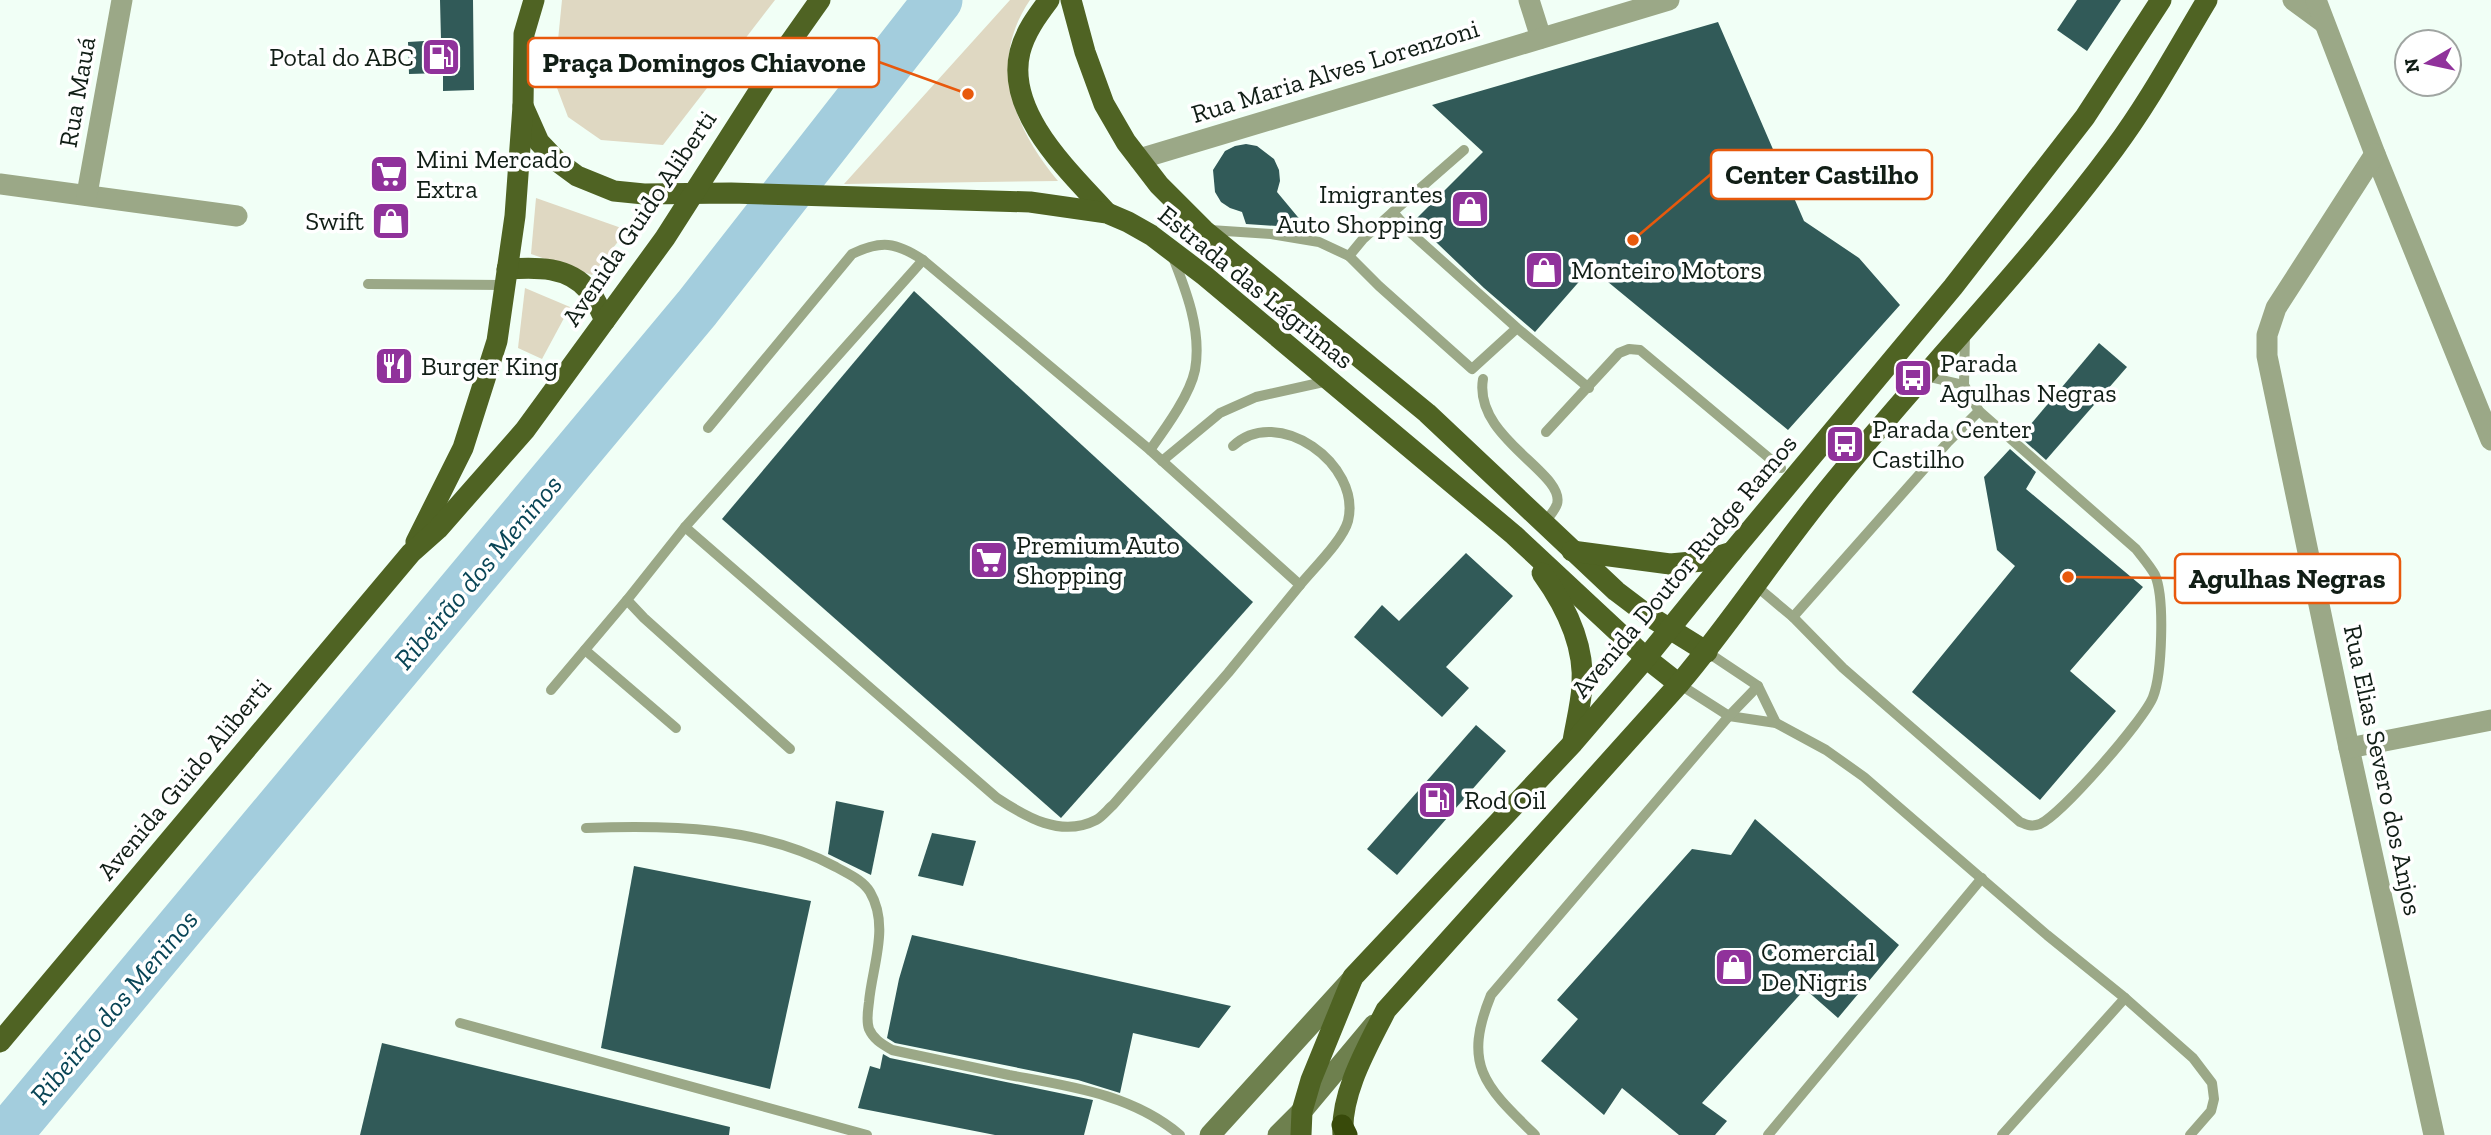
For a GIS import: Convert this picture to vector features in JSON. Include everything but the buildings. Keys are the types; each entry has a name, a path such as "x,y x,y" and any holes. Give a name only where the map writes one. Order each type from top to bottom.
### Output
{"main road":[{"name":"Avenida Guido Aliberti","path":"411,553 463,449 497,341 515,216 523,106 524,34 534,0"},
{"name":"Avenida Guido Aliberti","path":"0,1042 411,553 438,529 525,430 665,238 820,0"},
{"path":"1049,0 1026,36 1020,52 1020,77 1024,98 1031,119 1047,144 1107,212"},
{"name":"Estrada das Lágrimas","path":"1072,0 1098,90 1116,125 1159,185 1204,230 1427,413 1616,591 1649,616 1707,652"},
{"name":"Avenida Doutor Rudge Ramos","path":"1353,977 1573,743 1962,276 2085,117 2161,0"},
{"path":"1344,1132 1355,1074 1386,1010 1707,652 1833,482 2067,208 2115,147 2207,0"},
{"name":"Estrada das Lágrimas","path":"523,106 539,142 558,162 577,176 614,191 1030,202 1107,212 1139,229 1205,276 1514,535 1646,658 1679,684"},
{"path":"506,277 534,267 556,270 578,280 590,291 605,320"},
{"path":"1514,535 1557,594 1582,660 1582,687 1573,743"},
{"path":"1571,551 1670,564 1703,561 1732,552"},
{"path":"1301,1135 1302,1111 1311,1080 1353,977"}],"street":[{"name":"Rua Mauá","path":"87,194 122,0"},
{"path":"524,34 525,0"},
{"path":"1529,0 1541,38"},
{"name":"Rua Maria Alves Lorenzoni","path":"1139,159 1669,0"},
{"path":"2293,0 2323,22"},
{"path":"2316,0 2375,155 2491,440"},
{"name":"Rua Elias Severo dos Anjos","path":"2375,155 2276,308 2267,335 2267,356 2434,1135"},
{"path":"0,184 237,216"},
{"path":"2349,747 2491,720"},
{"name":"Avenida Doutor Rudge Ramos","path":"1210,1135 1353,977"},
{"path":"1278,1135 1302,1111 1386,1010"}],"lane":[{"path":"1349,256 1363,239 1464,150"},
{"path":"1393,212 1411,233 1589,388"},
{"path":"1204,230 1271,234 1319,242 1349,256 1472,369 1517,328"},
{"path":"708,428 852,254 886,243 923,260 1163,461 1300,585"},
{"path":"1150,450 1178,408 1195,371 1196,339 1188,296 1170,250"},
{"path":"551,690 685,527 923,260"},
{"path":"368,285 506,277"},
{"path":"1756,586 1793,617 1843,668 2020,822 2030,826 2038,825 2069,800 2137,724 2152,698 2160,651 2161,625 2156,578 2136,550 1979,411 1964,385 1965,328"},
{"path":"1546,432 1619,353 1629,349 1640,350 1656,360 1781,468"},
{"path":"1925,376 1964,385"},
{"path":"1483,379 1482,400 1488,415 1510,444 1551,482 1557,494 1557,503 1545,522"},
{"path":"1163,461 1220,413 1256,397 1328,381"},
{"path":"1793,617 1979,411"},
{"path":"685,527 997,798 1026,817 1053,826 1079,825 1097,819 1113,805 1228,673 1338,538 1348,522 1346,488 1341,476 1314,447 1279,433 1245,438 1233,446"},
{"path":"627,600 790,749"},
{"path":"585,650 676,728"},
{"path":"1707,652 1758,686 1776,723"},
{"path":"1679,684 1729,716 1776,723 1826,750 1864,777 2193,1058 2212,1083 2214,1099 2211,1111 2190,1135"},
{"path":"1535,1135 1490,1087 1480,1071 1477,1046 1480,1020 1491,995 1729,716 1758,686"},
{"path":"586,828 650,826 694,829 768,841 813,855 855,878 869,891 878,913 879,932 867,1012 869,1028 878,1042 892,1050 1068,1086 1129,1103 1156,1117 1180,1135"},
{"path":"1768,1135 1982,878"},
{"path":"2002,1135 2124,998"},
{"path":"460,1023 867,1135"}],"shaded area":[{"path":"562,0 775,0 663,145 601,140 568,117 554,80"},
{"path":"1010,0 1030,0 1017,24 1010,47 1008,71 1011,94 1029,139 1058,181 844,184"},
{"path":"536,198 627,230 592,275 531,254"},
{"path":"525,288 570,307 542,359 518,348"}],"waterway":[{"name":"Ribeirão dos Meninos","path":"7,1135 697,308 938,0"}],"place":[{"name":"Potal do ABC","path":"441,57"},
{"name":"Praça Domingos Chiavone","path":"968,94"},
{"name":"Mini Mercado Extra","path":"389,174"},
{"name":"Imigrantes Auto Shopping","path":"1470,209"},
{"name":"Swift","path":"391,221"},
{"name":"Center Castilho","path":"1633,240"},
{"name":"Monteiro Motors","path":"1544,270"},
{"name":"Burger King","path":"394,366"},
{"name":"Parada Agulhas Negras","path":"1913,378"},
{"name":"Parada Center Castilho","path":"1845,444"},
{"name":"Premium Auto Shopping","path":"989,560"},
{"name":"Agulhas Negras","path":"2068,577"},
{"name":"Rod Oil","path":"1437,800"},
{"name":"Comercial De Nigris","path":"1734,967"}]}
